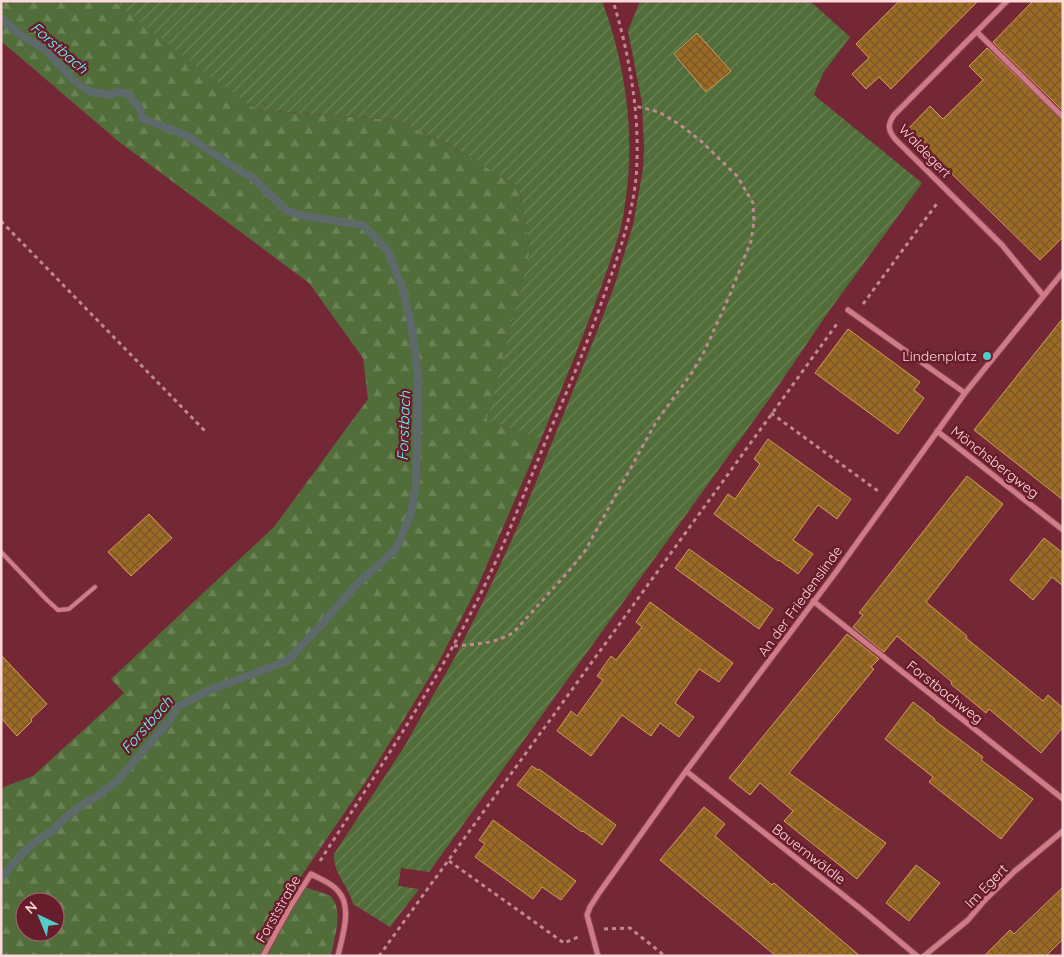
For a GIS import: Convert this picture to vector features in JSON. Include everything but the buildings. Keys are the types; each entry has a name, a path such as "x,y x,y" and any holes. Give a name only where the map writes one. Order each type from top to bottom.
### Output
{"street":[{"name":"Waldegert","path":"1007,1 894,115 889,124 890,132 1002,245 1044,295"},
{"path":"977,32 1063,117"},
{"name":"An der Friedenslinde","path":"598,956 587,915 590,907 686,771 814,601 937,431 1063,272"},
{"path":"848,310 965,394"},
{"name":"Mönchsbergweg","path":"937,431 1063,530"},
{"name":"Forstbachweg","path":"814,601 1063,799"},
{"name":"Bauernwäldle","path":"686,771 862,910 917,956"},
{"name":"Im Egert","path":"924,956 968,920 1009,877 1063,831"},
{"path":"311,874 335,888 342,896 344,902 344,923 338,956"},
{"name":"Forststraße","path":"264,956 290,907 311,874"}],"lane":[{"path":"1,552 58,610 69,609 95,587"}],"path":[{"path":"311,874 397,742 453,646 482,590 580,359 618,257 626,230 636,179 637,136 635,106 629,68 613,1"},
{"path":"453,646 502,639 514,632 581,558 656,422 701,358 729,297 750,241 754,221 753,203 737,176 701,141 679,124 659,112 635,106"},
{"path":"855,315 947,190"},
{"path":"1,221 206,431"},
{"path":"379,956 771,413 848,310"},
{"path":"771,413 889,499"},
{"path":"449,861 564,943 590,930 630,928 665,956"}],"green space":[{"path":"1,1 114,1 257,110 397,120 450,145 519,187 530,251 487,420 541,439 477,588 437,665 368,778 296,884 329,895 334,901 337,924 331,956 1,956 1,788 33,776 124,693 111,679 274,527 368,399 363,358 309,283 118,141 1,41"},
{"path":"114,1 602,1 618,52 627,104 629,131 628,184 619,236 598,297 541,439 487,420 530,251 519,187 450,145 397,120 257,110 201,70"},
{"path":"640,1 810,1 850,37 823,73 814,95 922,183 429,872 401,868 398,886 419,889 390,927 353,904 336,868 334,854 404,747 455,657 484,600 519,524 614,287 633,225 643,169 642,103 628,31"}],"waterway":[{"name":"Forstbach","path":"1,18 23,37 45,49 73,80 89,91 108,95 118,92 128,94 140,109 143,119 186,135 252,177 287,211 304,216 363,225 388,251 402,287 412,328 418,376 416,483 412,510 399,543 393,552 357,584 287,661 207,691 178,707 170,720 118,780 95,798 83,804 52,831 36,841 1,878"}],"place":[{"name":"Lindenplatz","path":"987,356"}]}
